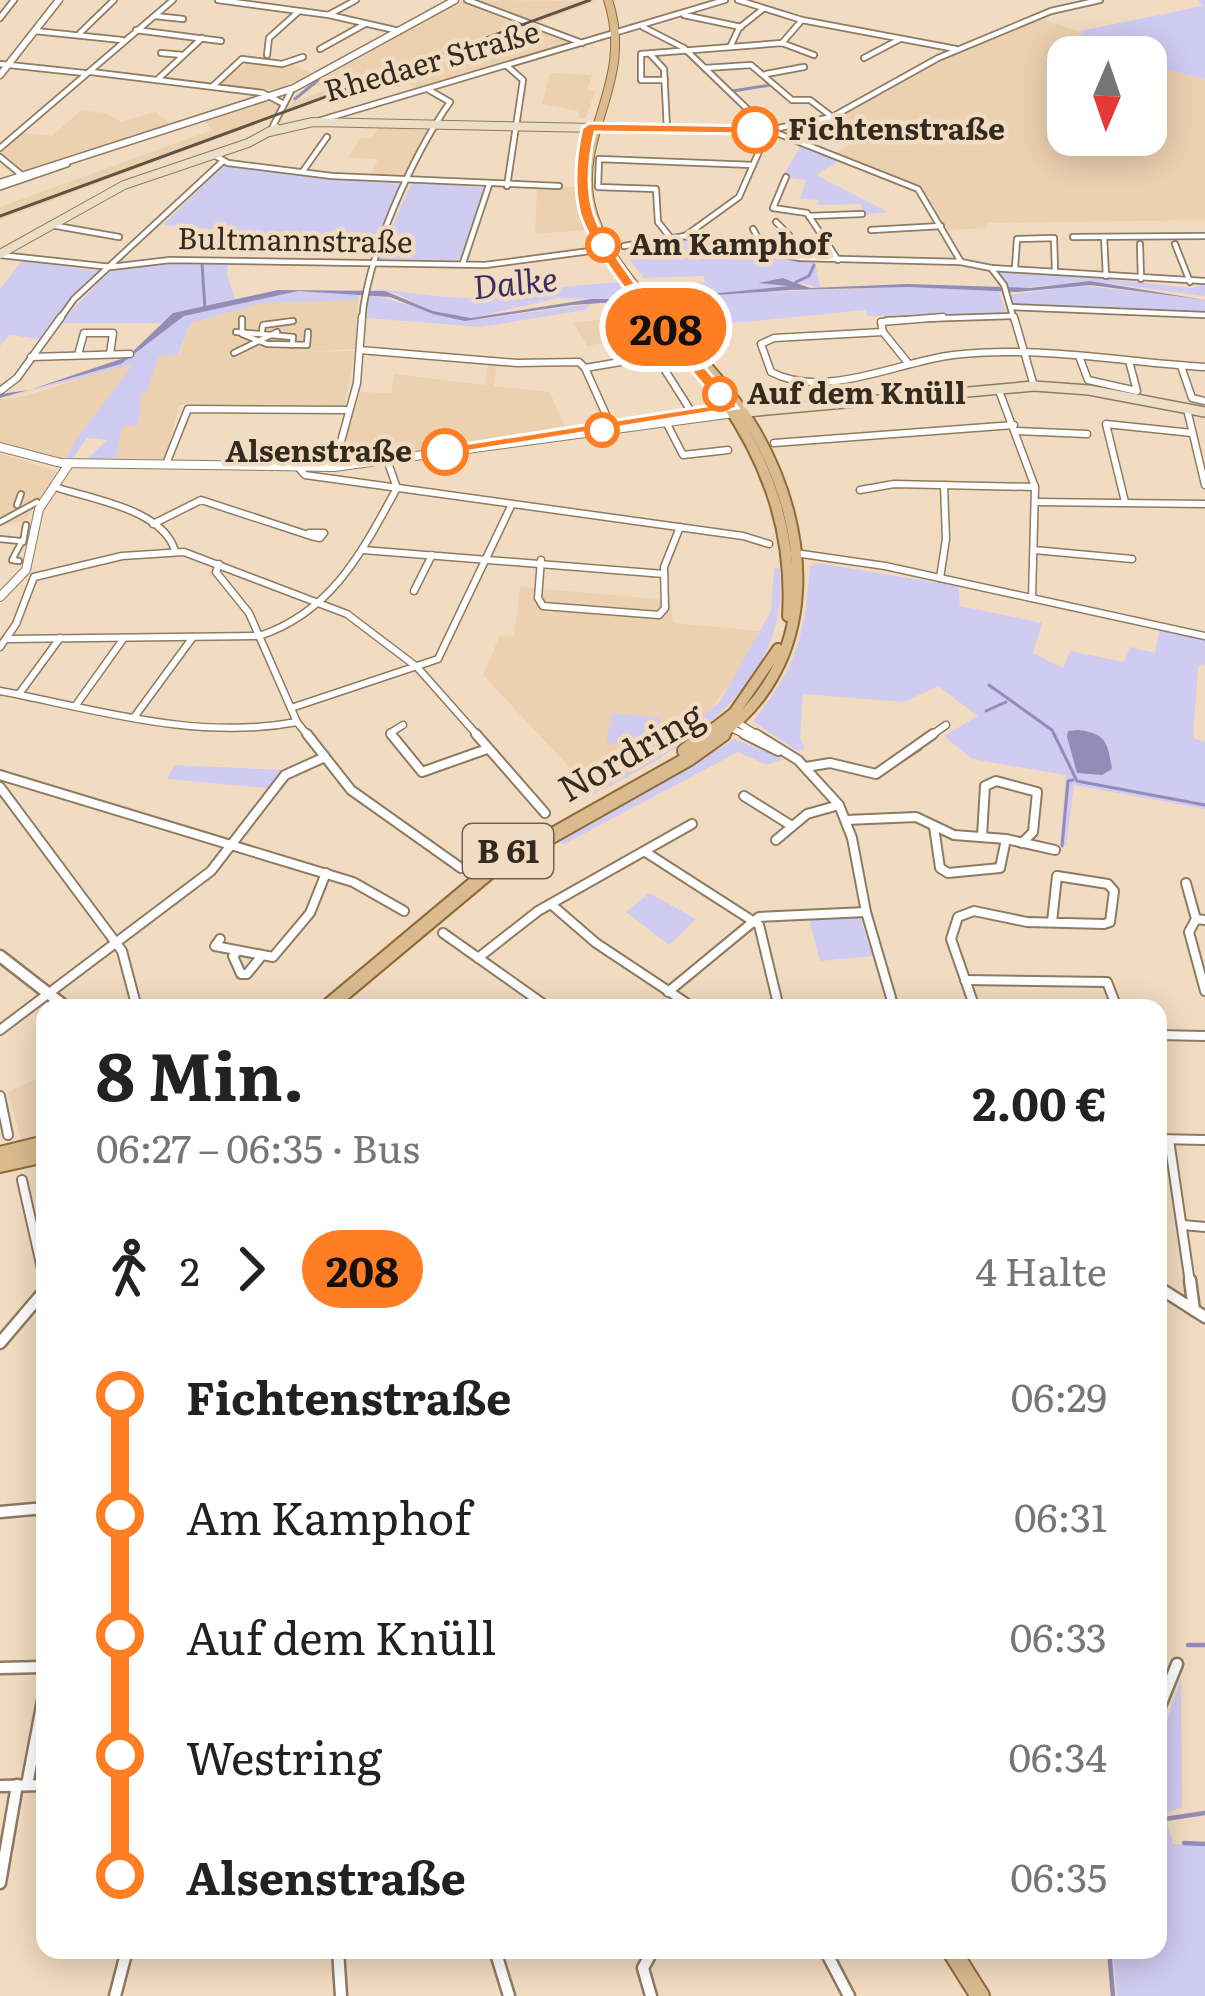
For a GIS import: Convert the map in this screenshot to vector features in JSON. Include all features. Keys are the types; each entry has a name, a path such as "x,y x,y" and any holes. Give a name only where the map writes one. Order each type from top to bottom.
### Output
{"main road":[{"name":"B 61","path":"605,0 615,34 615,71 582,161 586,212 605,249 737,410 769,481 793,555 781,644 730,723"},
{"name":"Rhedaer Straße","path":"0,255 124,185 271,130 336,119 432,128 592,129"},
{"path":"737,410 1034,386 1089,390 1205,412"},
{"name":"Nordring","path":"323,999 481,869 730,723"},
{"name":"Nordring","path":"336,999 512,855 660,776 730,723"},
{"path":"0,1154 36,1145"},
{"path":"0,1165 36,1157"},
{"path":"957,1959 980,1996"}],"street":[{"path":"0,18 14,0"},
{"path":"0,76 59,0"},
{"path":"79,34 114,0"},
{"path":"0,148 173,0"},
{"path":"218,0 328,15 399,31"},
{"path":"328,15 356,0"},
{"path":"214,87 255,95 294,88 455,0"},
{"path":"467,0 583,44"},
{"path":"697,0 710,5"},
{"name":"Rhedaer Straße","path":"336,119 724,0"},
{"path":"739,0 802,20 957,50"},
{"path":"592,129 769,130 832,117 957,50 1056,9 1100,0"},
{"path":"731,45 741,27 764,8"},
{"path":"267,56 269,38 299,11"},
{"path":"682,14 741,27"},
{"path":"154,16 183,19"},
{"path":"782,43 802,20"},
{"path":"320,49 366,24"},
{"path":"640,27 684,48 769,130 912,185 923,194 961,262"},
{"name":"Rhedaer Straße","path":"583,44 640,27"},
{"path":"838,39 848,28"},
{"path":"136,29 221,40"},
{"path":"35,32 123,40"},
{"path":"156,81 202,38"},
{"path":"864,58 901,39"},
{"path":"665,80 640,80 641,54 782,43 814,55"},
{"path":"161,52 183,56"},
{"path":"649,53 664,69 667,129"},
{"path":"214,87 242,59 282,64 303,58"},
{"path":"157,62 174,64"},
{"path":"705,68 748,64 793,100 811,100 832,117"},
{"path":"4,65 273,94 285,103"},
{"path":"506,65 524,80 507,186"},
{"path":"764,74 804,68"},
{"path":"0,185 313,79"},
{"path":"271,130 294,88"},
{"path":"334,467 360,350 371,264 432,128 450,102 428,89"},
{"path":"238,106 255,95"},
{"path":"0,185 195,123 195,119"},
{"path":"685,236 739,197 769,130"},
{"path":"302,172 327,137"},
{"path":"214,154 224,161 302,172 559,187"},
{"path":"670,237 657,217 656,189 596,186 601,157 753,165"},
{"path":"0,158 23,176"},
{"path":"0,391 17,378 74,299 224,161"},
{"path":"786,177 772,208 809,216 862,214"},
{"path":"463,264 489,185"},
{"path":"809,216 838,260"},
{"path":"776,222 789,235 800,258"},
{"path":"51,225 118,236"},
{"path":"871,230 940,226"},
{"path":"753,229 767,254"},
{"path":"624,246 685,236 800,258 961,262 991,268 1205,281"},
{"path":"1072,237 1205,237"},
{"path":"1104,237 1106,276"},
{"path":"1016,268 1017,239 1054,238 1055,272"},
{"path":"1140,244 1141,279"},
{"path":"1175,244 1190,283"},
{"name":"Bultmannstraße","path":"0,255 111,267 170,260 463,264 590,251"},
{"path":"991,268 1006,290 1034,386"},
{"path":"909,364 883,332 881,322 1012,312 1205,315"},
{"path":"242,319 235,352 293,321"},
{"path":"883,332 774,338 761,344 771,372 781,379 878,374 909,364 1023,352 1205,367"},
{"path":"78,355 84,333 125,334"},
{"path":"240,333 308,334 307,345 268,345 240,333"},
{"path":"110,354 115,335"},
{"path":"289,346 293,337"},
{"path":"360,350 520,363 579,362 613,428"},
{"path":"32,357 130,354"},
{"path":"585,368 656,356 689,408"},
{"path":"1079,356 1088,380 1138,391 1129,361"},
{"path":"1181,365 1192,398 1205,401"},
{"path":"998,388 1035,487 1032,598"},
{"path":"166,464 183,412 193,408 349,410"},
{"path":"1187,409 1205,484"},
{"path":"0,447 75,464 334,467 737,410"},
{"path":"667,420 687,467"},
{"path":"1125,502 1106,424 1192,433"},
{"path":"774,443 1015,428 1087,434"},
{"path":"683,455 728,450"},
{"path":"7,639 259,636 295,626 344,582 363,550 397,488 387,460"},
{"path":"0,522 15,506 36,506 75,464"},
{"path":"298,467 305,475 743,536 769,544"},
{"path":"940,578 946,539 944,484"},
{"path":"860,490 876,485 1035,487"},
{"path":"58,487 153,524 173,542 175,551"},
{"path":"153,524 201,500 309,532"},
{"path":"1036,502 1205,504"},
{"path":"291,708 417,668 445,652 512,504"},
{"path":"15,506 36,506"},
{"path":"2,596 28,565 36,506"},
{"path":"19,561 12,560 26,525"},
{"path":"541,560 538,602 554,608 659,615 665,608 664,574 680,527"},
{"path":"0,539 23,541"},
{"path":"363,550 541,560 664,574"},
{"path":"1034,550 1132,559"},
{"path":"0,646 34,577 122,556 175,551 347,614 417,668 545,812"},
{"path":"414,591 432,555"},
{"path":"793,555 940,578 1205,636"},
{"path":"219,565 216,572 249,613 297,722 351,790 461,868"},
{"path":"2,596 24,599"},
{"path":"76,705 125,637"},
{"path":"135,716 193,637"},
{"path":"19,694 60,638"},
{"path":"0,691 200,727 259,729 297,722"},
{"path":"730,723 791,755 839,806 891,999"},
{"path":"404,725 390,734 422,772 488,748"},
{"path":"806,767 830,763 876,774 946,725"},
{"path":"43,999 212,872 285,775 325,757"},
{"path":"0,775 353,882 404,911"},
{"path":"982,836 986,784 1005,782 1033,788 1038,794 1033,832 1022,843"},
{"path":"0,787 118,943 136,999"},
{"path":"744,796 792,826"},
{"path":"776,840 807,814 839,806"},
{"path":"846,820 910,816 939,832 1055,850"},
{"path":"478,958 552,905 692,824"},
{"path":"939,832 940,868 948,873 1000,868 1006,839"},
{"path":"647,853 758,925 777,999"},
{"path":"220,939 215,946 273,957 310,913 326,873"},
{"path":"972,999 951,939 958,917 974,910 1028,922 1052,922 1110,922 1114,891 1108,884 1058,876 1052,922"},
{"path":"1186,883 1200,919 1189,932 1205,991"},
{"path":"552,905 596,943 679,999"},
{"path":"668,992 768,915 866,912"},
{"path":"443,933 536,999"},
{"path":"236,953 241,974 247,974 261,957"},
{"path":"0,956 56,999"},
{"path":"965,980 1107,982 1114,999"},
{"path":"0,1030 36,1004"},
{"path":"1167,1035 1205,1036"},
{"path":"0,1096 8,1135"},
{"path":"1167,1140 1205,1140"},
{"path":"1167,1157 1183,1225 1194,1310"},
{"path":"22,1180 36,1245"},
{"path":"1183,1225 1205,1227"},
{"path":"1167,1293 1205,1317"},
{"path":"0,1343 36,1297"},
{"path":"0,1512 36,1509"},
{"path":"1167,1689 1177,1664"},
{"path":"0,1668 36,1667"},
{"path":"0,1883 36,1727"},
{"path":"0,1786 36,1785"},
{"path":"115,1996 125,1959"},
{"path":"339,1959 341,1996"},
{"path":"499,1959 509,1996"},
{"path":"648,1959 643,1968 651,1996"},
{"path":"830,1959 849,1996"}],"shaded area":[{"path":"472,0 597,1 534,24 575,42 570,45 420,90 390,74 0,220 0,207 212,130 204,119 266,100 277,101 280,107 342,84 308,87 460,1 523,19"},
{"path":"1198,0 1205,0 1205,79 1167,70 1167,36 1078,36 1080,31 1203,6"},
{"path":"1038,17 1083,33 1047,36 1047,156 1167,156 1167,70 1205,79 1205,220 989,223 985,228 948,230 922,188 835,153 862,138 842,129 847,125 836,117 940,58"},
{"path":"249,61 292,64 314,74 274,90 219,85"},
{"path":"550,73 592,75 587,90 595,91 586,118 579,118 578,111 542,104"},
{"path":"82,110 105,113 121,122 155,112 171,124 23,173 0,155 22,133 52,136"},
{"path":"380,126 427,131 405,178 370,176 378,159 348,158 360,138 371,138"},
{"path":"801,146 838,161 816,175 888,212 863,215 861,204 817,205 819,200 800,199 806,180 782,177"},
{"path":"226,163 404,182 376,242 163,225"},
{"path":"412,182 485,188 461,261 378,259"},
{"path":"575,187 586,230 535,234 537,188"},
{"path":"671,239 815,261 820,288 783,278 758,283 789,286 659,299 652,288 705,282 704,276 644,278 623,251"},
{"path":"22,261 101,271 71,299 40,339 9,335 0,346 0,289"},
{"path":"171,262 228,263 235,299 173,313 164,323 60,323 110,270"},
{"path":"997,271 1192,288 1205,284 1205,296 1090,281 1010,289"},
{"path":"783,278 810,288 908,284 1030,288 1090,281 1205,300 1090,285 1017,292 908,287 790,290 572,305 465,321 433,314 390,297 298,291 184,316 121,364 32,389 127,357 173,313 278,290 385,291 433,311 471,318 591,299 659,299 789,286 758,283"},
{"path":"501,281 533,281 537,289 620,282 632,300 557,298 471,318 433,311 395,293 369,290 474,298 500,291"},
{"path":"1079,285 1205,300 1205,314 1015,306 1010,295"},
{"path":"908,287 999,291 1006,313 868,316 866,310 683,328 662,302 734,293"},
{"path":"298,291 359,293 358,300 261,303 191,323 178,355 159,356 146,393 141,393 139,424 122,427 116,458 87,459 107,440 87,438 72,459 66,459 133,364 0,399 121,364 184,316"},
{"path":"369,294 465,321 591,304 585,310 480,327 367,318"},
{"path":"358,300 355,349 303,352 355,351 345,406 179,405 165,459 116,458 122,426 146,392 159,355 179,355 191,323 261,303"},
{"path":"646,313 663,332 587,346 574,323"},
{"path":"127,363 134,365 66,459 0,442 0,399 26,396"},
{"path":"488,363 497,363 494,386 550,392 566,430 339,463 360,392 391,393 394,374 485,385"},
{"path":"0,453 58,472 25,521 0,525"},
{"path":"817,563 958,586 960,606 1042,623 1033,653 1063,668 1070,651 1124,662 1130,647 1155,653 1160,629 1205,639 1193,738 1205,742 1205,809 1074,785 1066,846 1060,845 1066,775 972,759 944,736 978,716 938,686 904,702 803,694 800,738 805,748 797,751 753,721 780,684 796,649 810,566"},
{"path":"774,568 780,569 779,610 768,647 750,679 696,733 594,794 589,788 680,737 721,700 771,611"},
{"path":"520,587 670,600 673,623 759,631 746,662 706,715 643,760 589,788 483,675 500,635 514,637"},
{"path":"612,713 660,718 655,747 606,743"},
{"path":"1078,730 1105,742 1112,769 1102,775 1077,773 1067,737 1068,731"},
{"path":"734,739 784,759 767,765 738,752 564,844 555,839 666,781"},
{"path":"174,765 282,770 268,788 167,779"},
{"path":"649,893 696,919 669,945 626,912"},
{"path":"860,917 872,956 820,961 809,918"},
{"path":"36,1079 36,1136 21,1140 8,1092"},
{"path":"1181,1678 1182,1807 1167,1813 1167,1721"},
{"path":"1167,1822 1173,1844 1205,1846 1205,1996 1117,1996 1114,1959 1167,1959"}],"waterway":[{"path":"295,99 318,80"},
{"path":"733,91 771,85"},
{"path":"202,263 205,309"},
{"path":"796,282 809,276 814,265"},
{"path":"989,685 1052,730 1077,781 1205,805"},
{"path":"986,711 1006,702"},
{"path":"837,768 878,777 921,749"},
{"path":"1062,846 1068,781 1073,780"},
{"path":"1188,1645 1205,1645"},
{"path":"1167,1819 1205,1813"},
{"path":"1184,1843 1205,1844"},
{"path":"1110,1959 1113,1996"}],"railway":[{"path":"0,216 590,0"}],"bus line":[{"name":"208","path":"445,452 730,408 617,268 592,228 583,196 582,161 589,128 755,130"}],"place":[{"name":"Fichtenstraße","path":"755,130"},
{"name":"Am Kamphof","path":"603,245"},
{"name":"Auf dem Knüll","path":"720,394"},
{"name":"Alsenstraße","path":"445,452"}],"water label":[{"name":"Dalke","path":"515,283"}]}
